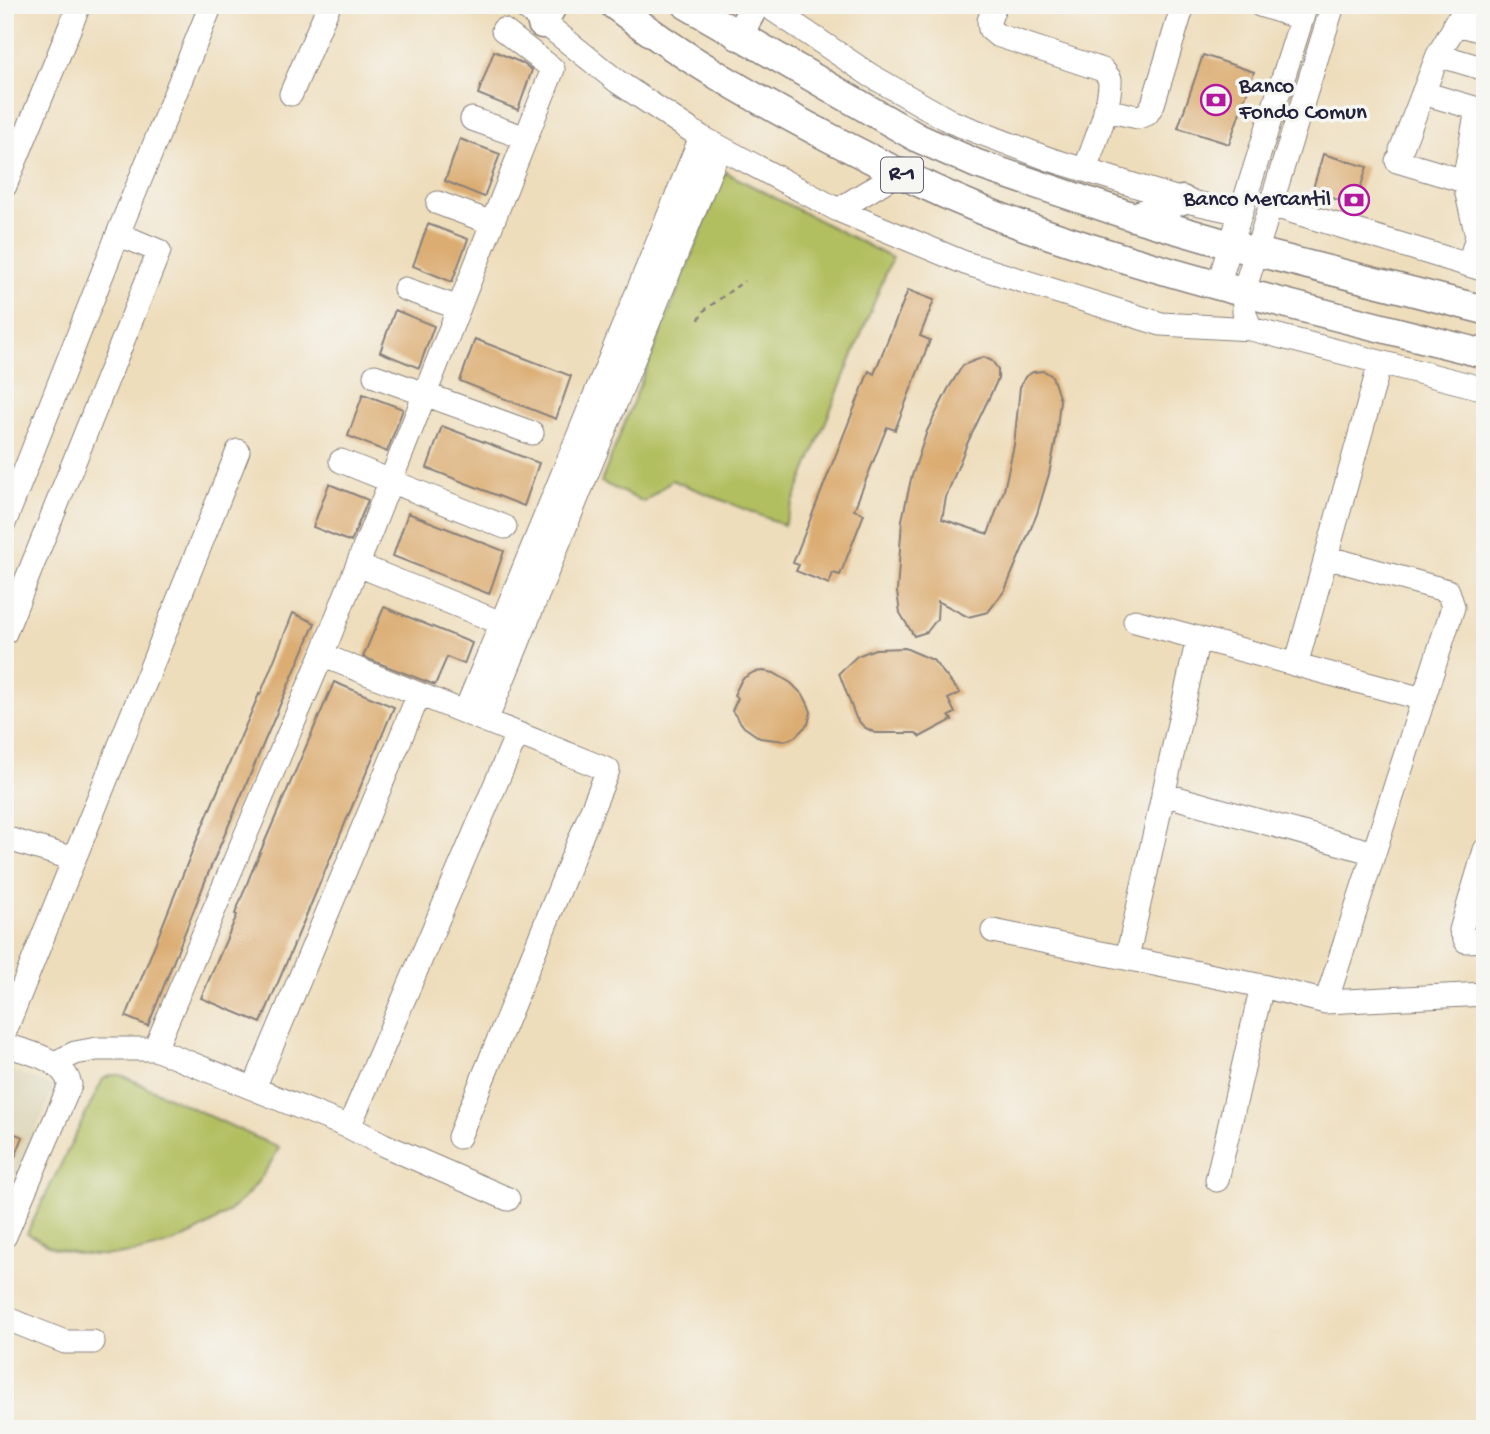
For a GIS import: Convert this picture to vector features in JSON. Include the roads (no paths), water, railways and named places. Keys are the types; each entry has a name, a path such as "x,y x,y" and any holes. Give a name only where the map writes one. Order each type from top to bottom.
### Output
{"main road":[{"name":"R-1","path":"614,5 656,37 754,98 950,197 1027,226 1231,288 1485,354"},
{"name":"R-1","path":"687,5 918,138 977,164 1134,217 1244,249 1485,310"},
{"path":"738,36 755,5"},
{"path":"1134,217 1182,200"}],"street":[{"path":"5,186 79,5"},
{"path":"5,521 211,5"},
{"path":"291,94 329,5"},
{"path":"766,5 870,75 952,122 1048,159 1182,200 1241,213"},
{"path":"995,5 989,21 990,29 997,34 1103,70 1110,79 1111,89 1085,170"},
{"path":"1105,110 1138,117 1147,114 1153,104 1182,5"},
{"path":"1244,249 1241,213 1304,12 1260,5"},
{"path":"1251,329 1231,288 1244,249 1271,205 1334,5"},
{"path":"539,11 618,82 710,142 838,210 965,263 1161,324 1251,329 1485,389"},
{"path":"1464,181 1399,156 1438,55 1461,14 1485,32"},
{"path":"155,1049 323,654 553,69 503,30"},
{"path":"1438,55 1485,69"},
{"path":"1271,205 1477,267 1478,236 1464,181 1481,110 1423,93"},
{"path":"472,118 526,138"},
{"path":"486,721 580,459 710,142"},
{"path":"838,210 898,173"},
{"path":"438,203 492,223"},
{"path":"5,633 159,251 118,234"},
{"path":"405,289 459,308"},
{"path":"1296,665 1380,363"},
{"path":"375,376 532,433"},
{"path":"5,1031 238,451"},
{"path":"465,712 501,623 580,459"},
{"path":"341,461 505,527"},
{"path":"1326,557 1448,591 1453,607 1326,1002"},
{"path":"358,565 501,623"},
{"path":"1135,621 1423,699"},
{"path":"1127,958 1198,638"},
{"path":"323,654 608,770 459,1137"},
{"path":"254,1088 419,694"},
{"path":"349,1127 517,734"},
{"path":"1163,794 1374,853"},
{"path":"5,838 74,859"},
{"path":"1485,849 1461,930 1466,941 1485,940"},
{"path":"993,931 1262,986 1326,1002 1485,994"},
{"path":"1217,1180 1262,986"},
{"path":"5,1045 55,1063 67,1075 70,1084 5,1236"},
{"path":"55,1063 75,1053 97,1049 155,1049 349,1127 508,1199"},
{"path":"5,1318 65,1342 93,1342"}],"place":[{"name":"Banco Fondo Comun","path":"1216,100"},
{"name":"Banco Mercantil","path":"1354,200"}]}
